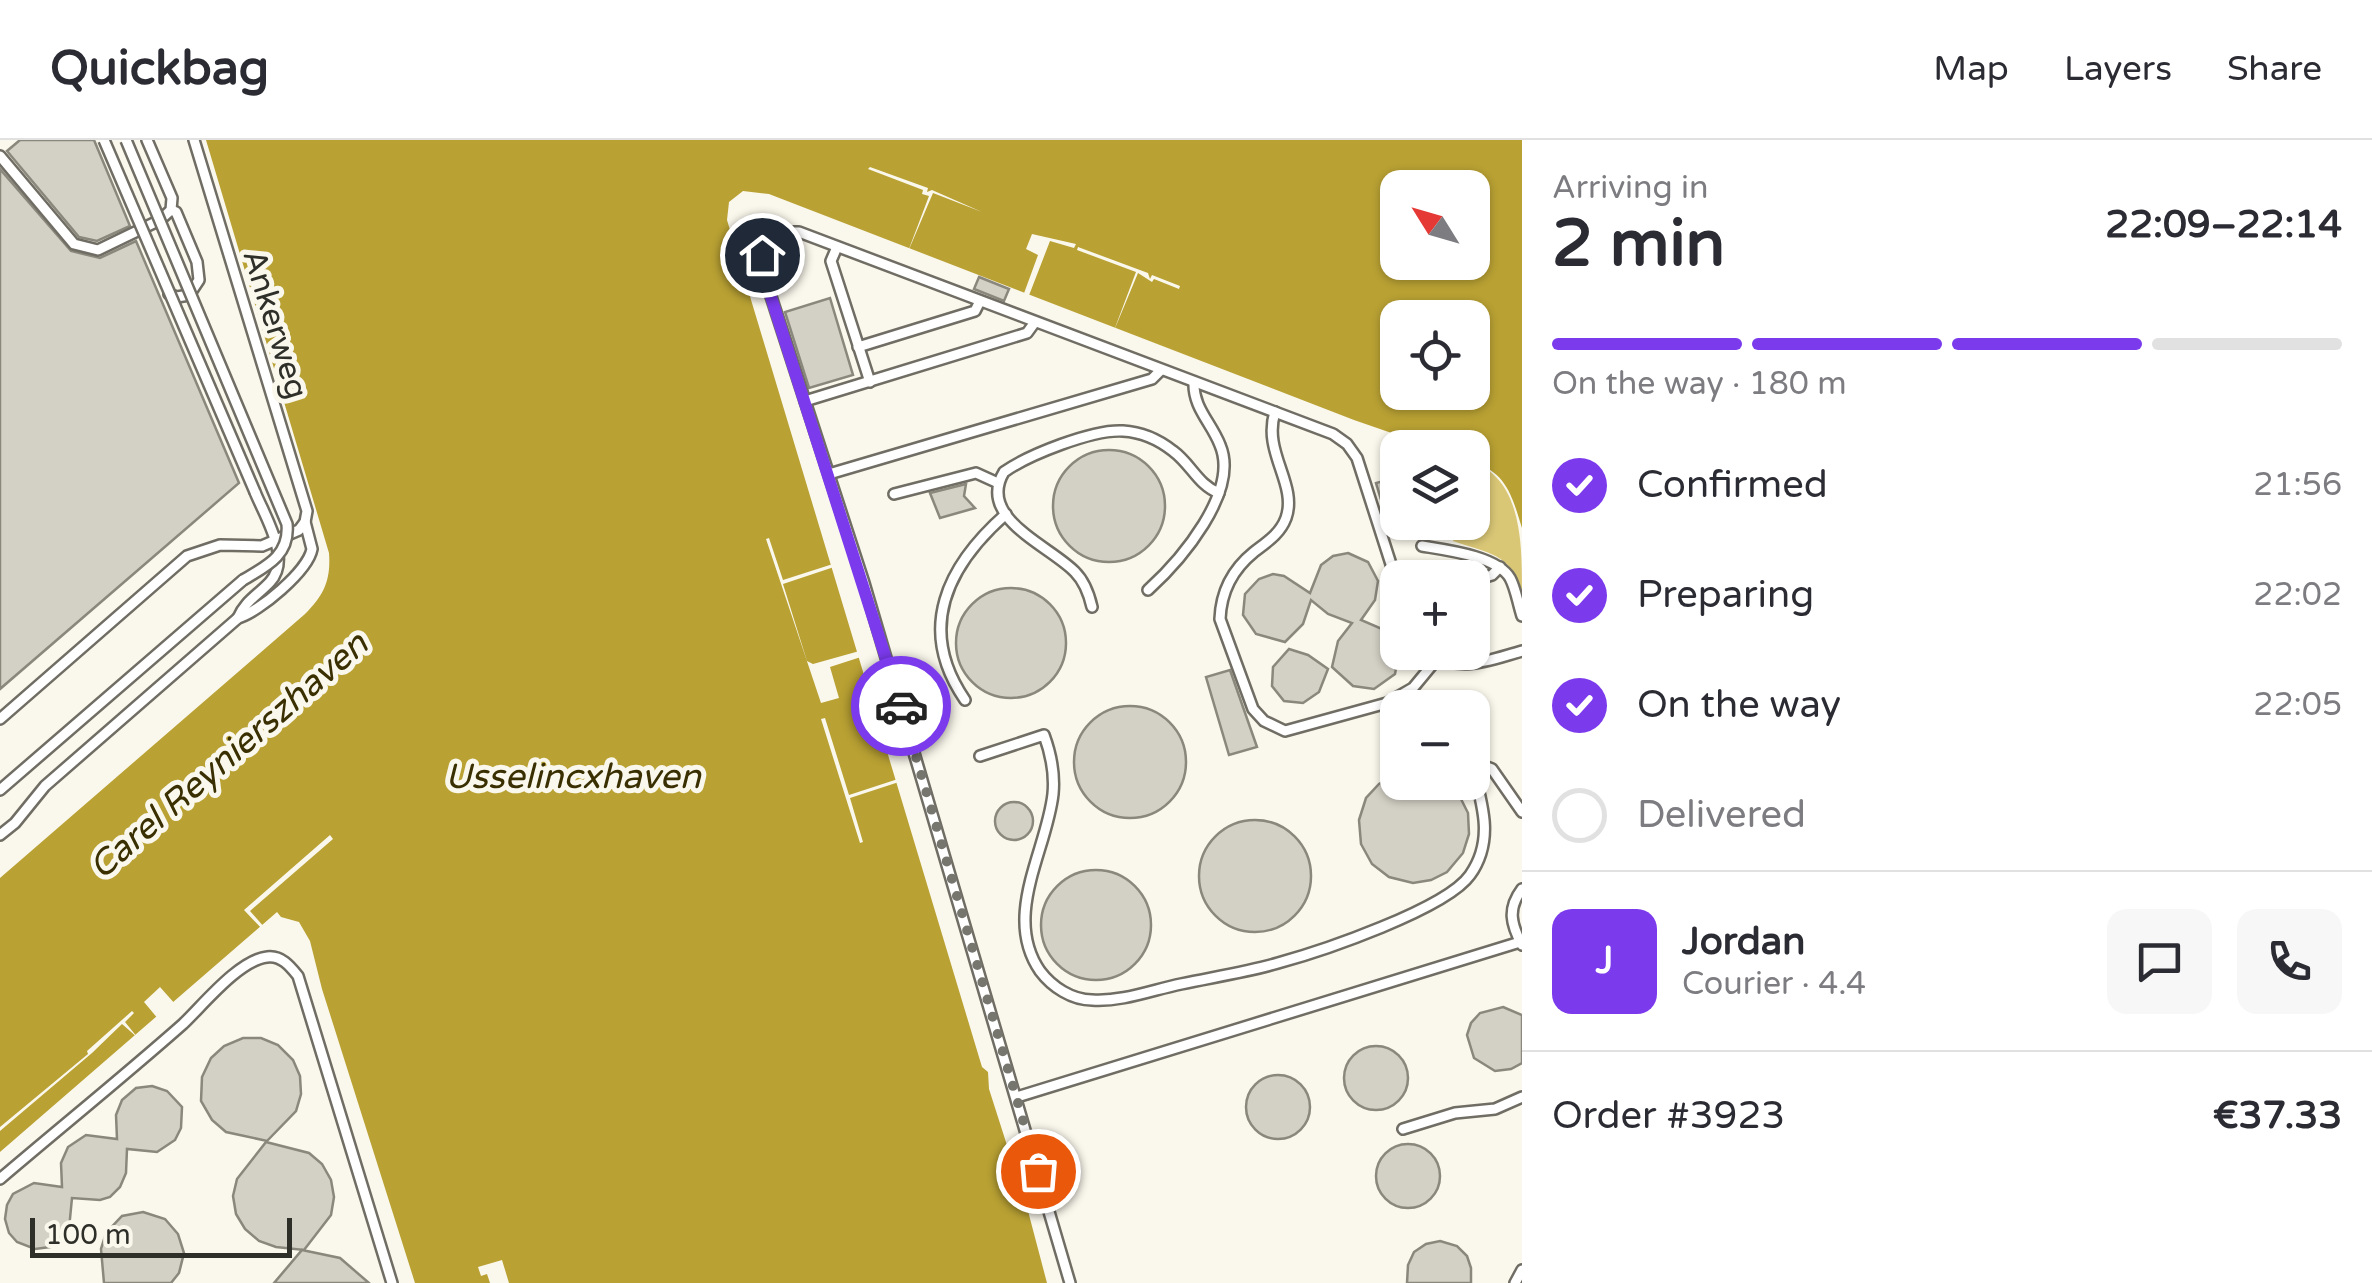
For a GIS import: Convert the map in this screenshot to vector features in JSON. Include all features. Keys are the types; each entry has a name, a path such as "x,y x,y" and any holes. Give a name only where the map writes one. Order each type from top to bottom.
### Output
{"lane":[{"name":"Ankerweg","path":"104,140 167,292 177,297 189,295 199,280 197,262 176,212 171,210 172,198 146,140"},
{"name":"Ankerweg","path":"104,140 279,555 274,578 243,606 238,618"},
{"name":"Ankerweg","path":"0,790 243,580 276,558 288,535 281,503 126,140"},
{"name":"Ankerweg","path":"0,836 45,786 238,618 249,615 307,564 312,541 305,522 307,511 194,140"},
{"path":"0,156 74,244 90,250 106,248 165,217 171,210"},
{"path":"1070,1283 864,583 765,278 762,255 768,241 786,231 799,232 1334,434 1352,450 1389,560"},
{"path":"836,247 831,261 870,382"},
{"path":"858,346 975,311 980,302"},
{"path":"805,402 1027,333 1035,322"},
{"path":"829,474 1152,379 1161,370"},
{"path":"1148,590 1187,549 1219,493 1224,468 1221,446 1196,402 1194,382"},
{"path":"1275,412 1271,442 1288,494 1286,519 1228,582 1220,606 1220,619 1254,709 1271,726 1293,731 1387,703 1412,688 1424,670"},
{"path":"998,483 1009,468 1033,457 1103,433 1125,431 1150,438 1173,451 1202,484 1219,493"},
{"path":"894,494 976,473 998,483"},
{"path":"998,483 1006,514 1014,526 1077,574 1092,606"},
{"path":"964,700 942,654 942,604 975,546 1006,514"},
{"path":"0,718 187,556 208,547 254,547 299,530 305,522"},
{"path":"1422,546 1453,551 1500,567 1512,584 1522,616"},
{"path":"1490,576 1500,567"},
{"path":"1490,660 1522,651"},
{"path":"980,756 1044,735 1054,786 1026,908 1030,949 1040,970 1056,988 1091,1000 1121,998 1279,963 1423,910 1446,898 1472,872 1484,838 1481,800"},
{"path":"1490,768 1522,812"},
{"path":"1016,1096 1521,944 1511,916 1522,889"},
{"path":"0,1179 185,1022 214,992 256,960 272,957 289,965 298,976 392,1283"},
{"path":"1403,1129 1454,1113 1494,1109 1522,1097"},
{"path":"1515,1283 1522,1270"}],"shaded area":[{"path":"1490,471 1502,484 1516,516 1522,591 1504,561 1453,541 1490,540"}],"water":[{"name":"Usselincxhaven","path":"206,140 1522,140 1522,528 1506,487 1490,470 1490,430 1383,430 769,194 743,191 729,202 727,220 982,1067 988,1072 989,1089 1047,1283 415,1283 310,941 299,922 277,912 0,1152 0,878 305,614 325,586 329,553"}],"pier":[{"path":"870,167 982,212 933,193 907,254 929,196"},
{"path":"1032,234 1076,244 1074,248 1050,241 1028,298 1023,296 1038,255 1026,249"},
{"path":"1078,247 1148,273 1150,279 1152,275 1180,286 1179,289 1154,279 1152,282 1138,273 1113,333 1136,272 1077,250"},
{"path":"769,538 783,580 836,563 837,566 783,584 807,661 813,664 863,650 864,656 830,667 839,698 821,703 766,539"},
{"path":"825,718 849,795 901,778 902,781 850,798 863,842 860,843 821,719"},
{"path":"330,835 333,839 250,911 263,930 244,910"},
{"path":"160,987 176,1005 159,1020 144,1002"},
{"path":"132,1011 125,1022 138,1038 122,1024 92,1053 0,1131 0,1127 88,1054"},
{"path":"502,1260 509,1283 490,1283 487,1274 481,1276 478,1267"}],"building":[{"path":"20,140 94,140 130,226 97,241 79,237 7,151"},
{"path":"0,169 71,251 100,258 136,241 239,483 0,689"},
{"path":"979,277 1009,289 1004,301 974,289"},
{"path":"830,298 853,375 809,388 785,312"},
{"path":"1109,450 1130,455 1148,467 1160,485 1165,506 1160,527 1148,545 1130,557 1109,562 1088,557 1070,545 1058,527 1053,506 1058,485 1070,467 1088,455"},
{"path":"966,484 964,496 975,508 940,518 930,493"},
{"path":"1348,553 1368,562 1378,581 1375,600 1361,620 1380,628 1380,670 1396,670 1374,689 1353,686 1332,667 1338,641 1352,623 1328,614 1311,600 1303,624 1285,642 1256,634 1243,615 1245,594 1259,579 1273,574 1284,576 1310,593 1321,565 1333,556"},
{"path":"1011,588 1032,592 1050,604 1062,622 1066,643 1062,664 1050,682 1032,694 1011,698 990,694 972,682 960,664 956,643 960,622 972,604 990,592"},
{"path":"1289,649 1308,655 1328,669 1319,692 1303,703 1284,701 1272,686 1273,667"},
{"path":"1230,670 1257,747 1229,755 1206,677"},
{"path":"887,690 901,738 889,742 874,693"},
{"path":"1130,706 1151,711 1169,723 1181,741 1186,762 1181,783 1169,801 1151,813 1130,818 1109,813 1091,801 1079,783 1074,762 1079,741 1091,723 1109,711"},
{"path":"1379,784 1380,800 1462,800 1468,813 1469,834 1463,853 1447,872 1413,883 1389,877 1372,864 1361,844 1359,820 1366,798"},
{"path":"1014,802 1027,808 1033,821 1027,834 1014,840 1001,834 995,821 1001,808"},
{"path":"1255,820 1276,825 1294,837 1306,855 1311,876 1306,897 1294,915 1276,927 1255,932 1234,927 1216,915 1204,897 1199,876 1204,855 1216,837 1234,825"},
{"path":"1096,870 1117,874 1135,886 1147,904 1151,925 1147,946 1135,964 1117,976 1096,980 1075,976 1057,964 1045,946 1041,925 1045,904 1057,886 1075,874"},
{"path":"1503,1007 1522,1015 1522,1063 1495,1071 1474,1058 1467,1035 1480,1013"},
{"path":"243,1038 261,1038 278,1045 293,1060 300,1076 301,1094 296,1111 267,1141 226,1132 212,1120 201,1101 202,1077 211,1058 224,1046"},
{"path":"1376,1046 1399,1055 1408,1078 1399,1101 1376,1110 1353,1101 1344,1078 1353,1055"},
{"path":"1278,1075 1301,1084 1310,1107 1301,1130 1278,1139 1255,1130 1246,1107 1255,1084"},
{"path":"152,1086 167,1091 182,1107 181,1128 175,1140 157,1152 127,1149 126,1173 120,1187 100,1200 72,1198 69,1229 50,1247 35,1249 17,1242 5,1219 13,1194 34,1183 62,1187 61,1163 68,1147 86,1135 117,1139 116,1115 122,1100 136,1088"},
{"path":"266,1142 309,1153 322,1164 331,1180 331,1215 304,1250 259,1241 236,1214 233,1196 237,1179"},
{"path":"1408,1144 1431,1153 1440,1176 1431,1199 1408,1208 1385,1199 1376,1176 1385,1153"},
{"path":"143,1212 165,1219 178,1234 184,1253 179,1273 171,1283 104,1283 101,1249 106,1233 122,1216"},
{"path":"1440,1241 1457,1246 1467,1256 1471,1283 1407,1283 1414,1252"},
{"path":"302,1250 340,1258 369,1283 274,1283"}],"way so far":[{"path":"901,706 1038,1171"}],"route":[{"path":"762,255 765,278 901,706"}],"water label":[{"name":"Carel Reynierszhaven","path":"228,755"}]}
